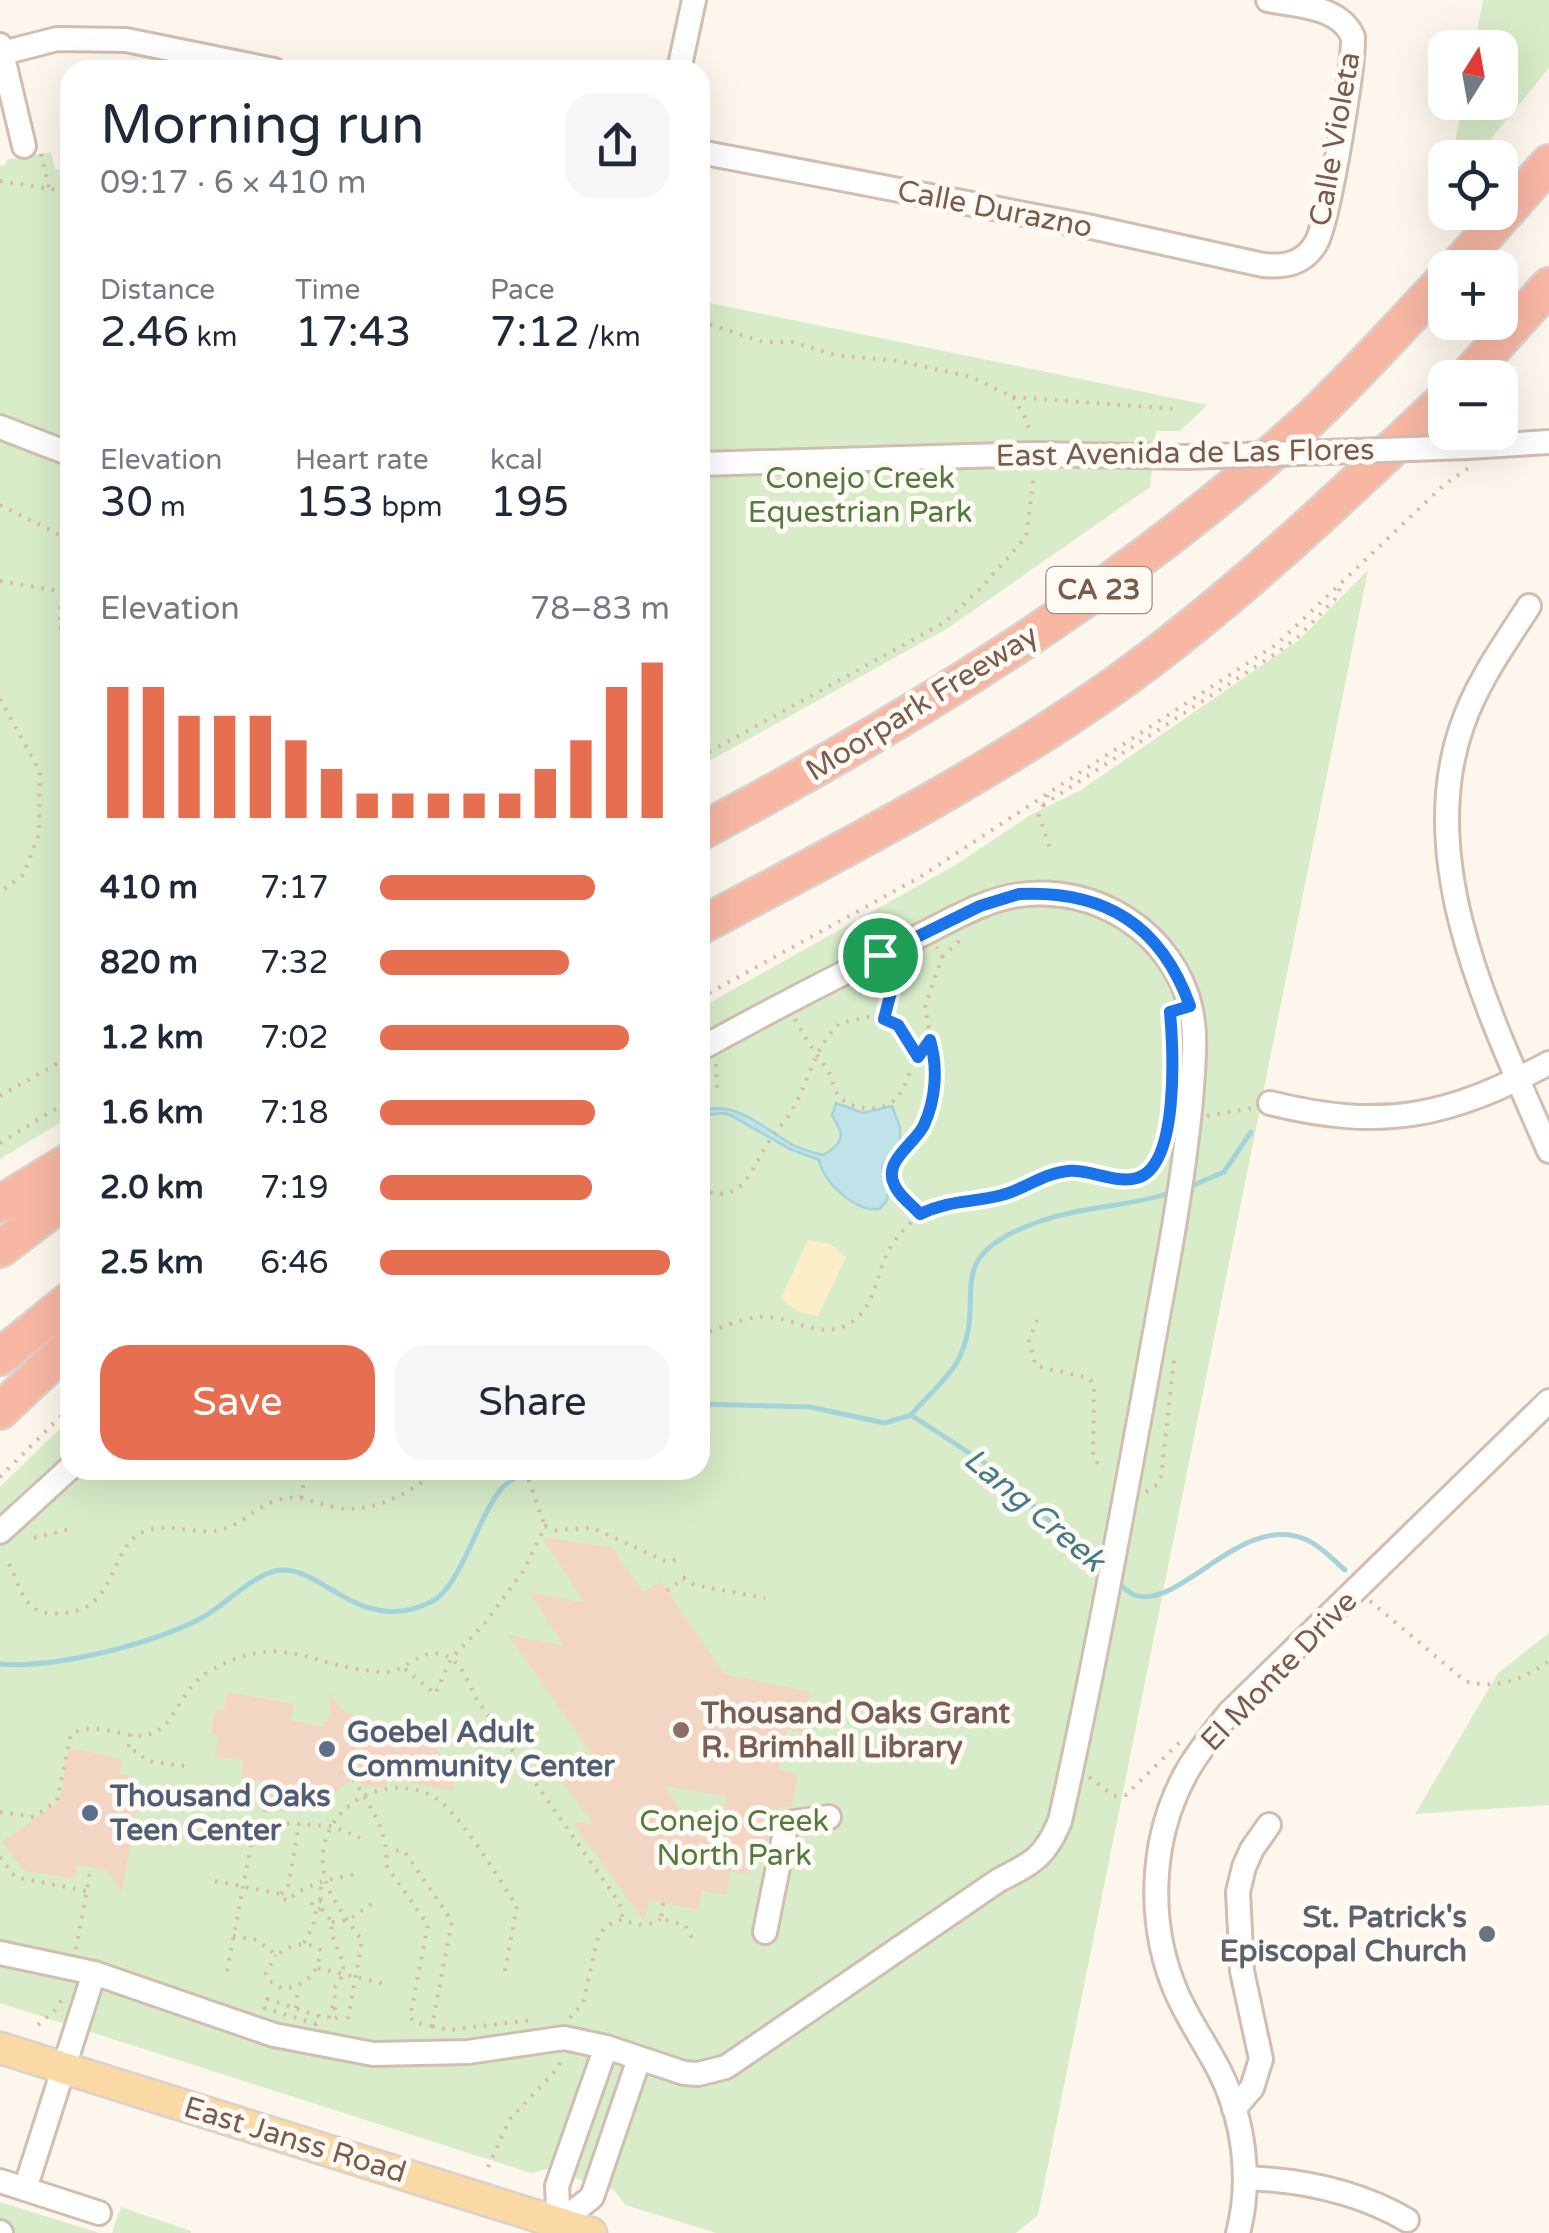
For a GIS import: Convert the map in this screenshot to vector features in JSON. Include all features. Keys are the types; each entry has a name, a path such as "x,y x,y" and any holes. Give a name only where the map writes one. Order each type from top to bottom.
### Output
{"highway":[{"path":"1472,250 1549,163"},
{"path":"1482,360 1549,286"},
{"name":"Moorpark Freeway","path":"710,826 920,709 1081,603 1213,503 1310,419 1428,297"},
{"name":"CA 23","path":"710,921 893,823 1122,680 1262,570 1428,415"},
{"path":"0,1204 60,1167"},
{"path":"0,1249 60,1204"},
{"path":"0,1357 60,1308"},
{"path":"0,1411 60,1354"}],"main road":[{"name":"East Janss Road","path":"0,2048 556,2228 591,2233"}],"street":[{"path":"681,60 694,0"},
{"name":"Calle Violeta","path":"1268,0 1333,14 1349,28 1352,37 1329,198 1318,240 1308,254 1290,265"},
{"path":"24,146 2,49 57,40 126,40 225,60"},
{"name":"Calle Durazno","path":"710,154 1087,226 1263,265 1290,265"},
{"path":"0,427 60,450"},
{"name":"East Avenida de Las Flores","path":"710,464 1034,464 1186,456 1470,457 1549,442"},
{"path":"1529,606 1483,676 1461,728 1450,776 1446,833 1451,888 1462,934 1549,1150"},
{"path":"0,1953 94,1973 274,2035 373,2054 468,2052 564,2038 606,2047 684,2074 698,2074 726,2067 999,1880 1036,1861 1050,1844 1060,1821 1108,1593 1175,1220 1194,1050 1190,1006 1167,956 1138,926 1094,902 1038,894 1002,898 930,930 710,1044"},
{"path":"1270,1102 1346,1117 1400,1118 1464,1104 1549,1063"},
{"name":"El Monte Drive","path":"1238,2233 1245,2178 1240,2125 1221,2074 1178,1996 1167,1963 1156,1898 1158,1858 1168,1813 1201,1749 1230,1713 1549,1402"},
{"path":"0,1532 60,1477"},
{"path":"764,1932 786,1827 794,1822 829,1817"},
{"path":"1234,2108 1252,2088 1261,2059 1242,1971 1240,1880 1252,1848 1269,1825"},
{"path":"26,2189 94,1973"},
{"path":"556,2228 558,2186 606,2047"},
{"path":"556,2228 592,2198 639,2059"},
{"path":"1245,2178 1310,2184 1352,2193 1407,2220"},
{"path":"0,2181 100,2213"}],"path":[{"path":"24,146 38,150 44,158 49,188"},
{"path":"0,181 60,190"},
{"path":"710,325 762,342 793,342 834,354 899,361 971,377 1013,396 1176,408"},
{"path":"710,751 945,622 1006,562 1026,538 1034,464 1026,419 1013,396"},
{"path":"710,992 920,876 1277,644 1470,457"},
{"path":"0,505 60,535"},
{"path":"0,580 60,591 60,622"},
{"path":"1043,804 1298,637 1337,597 1342,584"},
{"path":"0,699 40,772 40,834 23,875 0,892"},
{"path":"1050,852 1041,824 1043,804 1051,791"},
{"path":"930,930 942,957"},
{"path":"920,1214 894,1186 891,1172 895,1160 912,1146 924,1125 933,1097 936,1067 925,1007 942,957 966,936"},
{"path":"880,955 892,988 884,1019"},
{"path":"786,1002 815,1057 826,1067 838,1095 864,1108 879,1107 898,1098 930,1040"},
{"path":"710,1192 736,1190 746,1182 792,1110 829,1032 840,1022 856,1017 884,1019 898,1025 918,1057"},
{"path":"0,1096 60,1062"},
{"path":"1189,1120 1270,1102"},
{"path":"0,1143 60,1106"},
{"path":"710,1332 760,1316 826,1331 851,1323 868,1306 894,1241 920,1214 954,1201 1005,1194 1070,1170 1136,1178 1149,1172 1160,1156 1165,1135"},
{"path":"1037,1320 1028,1341 1036,1366 1089,1378 1094,1385 1093,1457 1100,1466"},
{"path":"1127,1491 1150,1492 1160,1477 1174,1360"},
{"path":"0,1477 60,1417"},
{"path":"300,1498 304,1480"},
{"path":"9,1564 28,1606 62,1614 83,1610 100,1598 130,1540 138,1533 170,1527 202,1532 222,1530 270,1503 300,1498 333,1507 368,1506 405,1493 424,1480"},
{"path":"405,1668 434,1694 451,1659 485,1624 524,1570 545,1526 529,1480"},
{"path":"545,1526 556,1530 592,1528 667,1562 680,1559"},
{"path":"34,1538 74,1528"},
{"path":"667,1592 690,1572"},
{"path":"683,1578 694,1585 764,1598"},
{"path":"1357,1589 1465,1681 1484,1686 1504,1685 1549,1661"},
{"path":"0,1812 34,1817 56,1801 68,1740 77,1730 153,1733 167,1724 185,1692 206,1673 257,1651 315,1656 377,1672 405,1668 413,1660 432,1654 451,1659 467,1676 477,1700 614,1896 622,1909 622,1918"},
{"path":"131,1734 128,1749 138,1752 146,1761 185,1766"},
{"path":"1071,1772 1085,1774 1119,1797 1184,1740 1201,1749"},
{"path":"353,1780 388,1850 386,1864 428,1925 410,2017 414,2022 449,2030 482,2026"},
{"path":"304,1942 320,1950 318,1968 298,1986 283,1989 268,1980 268,1966 276,1955 304,1942 314,1926 323,1881 324,1848 332,1826 346,1807 363,1795 414,1786 445,1805 517,1906 504,1976"},
{"path":"263,1822 268,1788"},
{"path":"224,1820 332,1826 360,1838"},
{"path":"227,1971 255,1824"},
{"path":"281,1894 288,1888 298,1824"},
{"path":"388,1850 404,1851 452,1922 432,2026"},
{"path":"0,1856 15,1877 86,1891"},
{"path":"75,1954 90,1867"},
{"path":"215,1881 281,1894 288,1901 293,1894 323,1881 357,1874"},
{"path":"323,1881 362,1941 348,2019"},
{"path":"288,1888 293,1894"},
{"path":"320,1900 312,1902 312,1908 332,1922 348,1920 373,1903"},
{"path":"661,1919 663,1903"},
{"path":"622,1918 637,1925 661,1919 685,1924 695,1943"},
{"path":"566,2025 583,2004 598,1937 606,1926 622,1918"},
{"path":"332,1922 330,1932 342,1950 342,1976 334,1988 334,2007"},
{"path":"233,1936 257,1940 276,1955"},
{"path":"318,1968 386,1984"},
{"path":"38,2025 55,2010 67,1986"},
{"path":"296,2008 298,1986"},
{"path":"267,1999 296,2008 319,2016 316,2024 264,2008 267,1999"},
{"path":"488,2167 510,2119 558,2068 562,2057"}],"green space":[{"path":"1483,0 1549,0 1549,68 1518,106 1518,30 1477,30"},
{"path":"1460,120 1506,120 1490,140 1455,140"},
{"path":"51,152 55,169 60,170 60,1123 0,1159 0,165 4,166 7,160"},
{"name":"Conejo Creek Equestrian Park","path":"710,303 1207,405 1180,431 1156,431 1150,487 948,628 710,760"},
{"name":"Conejo Creek North Park","path":"1368,570 1038,2215 1016,2233 716,2233 625,2205 614,2190 547,2169 531,2173 0,2003 0,1487 60,1429 60,1480 710,1480 710,1002 957,864 1032,814 1081,790 1299,640"},
{"path":"1549,1633 1549,1805 1415,1814 1498,1673"},
{"path":"0,2202 99,2233 0,2233"},
{"path":"121,2207 191,2231 191,2233 112,2233"}],"sand":[{"path":"808,1240 830,1244 846,1257 818,1316 798,1312 781,1298"}],"water":[{"path":"836,1103 863,1113 892,1106 900,1127 900,1141 882,1167 889,1191 879,1209 860,1206 841,1194 819,1160 790,1149 730,1115 710,1115 710,1109 738,1112 793,1145 823,1155 841,1138 832,1116"}],"building":[{"name":"Thousand Oaks Grant R. Brimhall Library","path":"542,1537 612,1548 643,1592 661,1582 724,1674 810,1692 802,1732 787,1729 779,1770 798,1774 792,1807 781,1808 773,1819 764,1858 751,1855 747,1875 730,1871 726,1895 702,1890 698,1910 649,1900 644,1921 572,1821 594,1825 542,1753 599,1764 508,1635 564,1646 529,1592 585,1603","holes":["664,1785 726,1797 722,1825 685,1818"]},
{"name":"Goebel Adult Community Center","path":"227,1692 294,1704 290,1720 323,1727 331,1714 328,1693 344,1712 352,1713 351,1717 391,1725 399,1736 432,1743 455,1776 452,1791 388,1778 385,1788 365,1789 356,1777 320,1803 319,1810 277,1811 277,1802 268,1800 270,1789 260,1787 261,1781 241,1777 244,1761 215,1756 219,1736 211,1734 216,1709 224,1710"},
{"name":"Thousand Oaks Teen Center","path":"74,1749 122,1759 120,1773 132,1776 140,1787 122,1892 107,1870 77,1865 74,1879 23,1870 2,1842 59,1802 68,1753"}],"waterway":[{"path":"1189,1187 1224,1172 1251,1132"},
{"path":"911,1415 957,1362 970,1318 975,1266 986,1250 1006,1236 1054,1217 1173,1192"},
{"name":"Lang Creek","path":"710,1404 810,1407 885,1423 911,1415 997,1471 1102,1571"},
{"name":"Lang Creek","path":"0,1664 76,1658 160,1636 205,1616 248,1584 275,1571 308,1576 361,1605 382,1611 405,1611 431,1602 451,1582 494,1499 512,1480"},
{"name":"Lang Creek","path":"1115,1581 1134,1595 1152,1596 1172,1589 1236,1548 1259,1538 1283,1534 1307,1540 1345,1570"}],"place":[{"name":"Thousand Oaks Grant R. Brimhall Library","path":"681,1730"},
{"name":"Goebel Adult Community Center","path":"327,1749"},
{"name":"Thousand Oaks Teen Center","path":"90,1813"},
{"name":"St. Patrick's Episcopal Church","path":"1487,1934"}],"route":[{"path":"1019,894 1094,902 1138,926 1160,945 1190,1006 1170,1012 1173,1047 1168,1115 1160,1156 1149,1172 1124,1179 1070,1170 1005,1194 954,1201 920,1214 894,1186 891,1172 895,1160 912,1146 924,1125 933,1097 936,1067 930,1040 918,1057 898,1025 884,1019 892,988 880,955 980,906 1019,894"}]}
